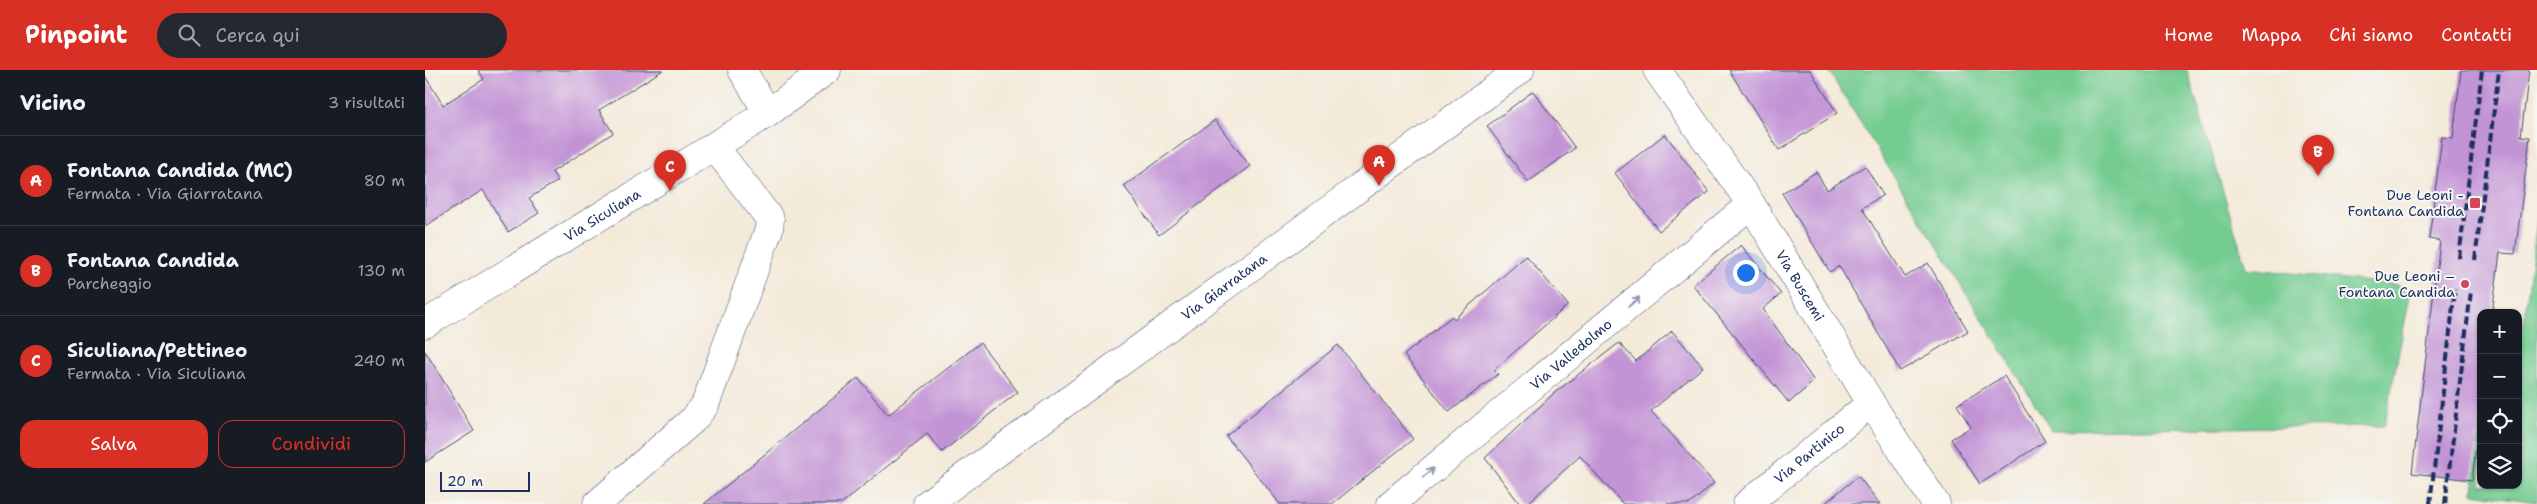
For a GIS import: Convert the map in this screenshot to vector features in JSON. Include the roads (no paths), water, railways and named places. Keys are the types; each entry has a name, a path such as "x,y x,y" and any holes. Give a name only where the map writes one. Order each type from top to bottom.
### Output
{"street":[{"path":"742,70 768,113"},
{"name":"Via Siculiana","path":"425,324 768,113 827,70"},
{"name":"Via Giarratana","path":"927,504 1520,70"},
{"name":"Via Buscemi","path":"1657,70 1751,204 1871,403 1936,504"},
{"path":"597,504 694,419 705,405 769,230 770,219 714,146"},
{"name":"Via Valledolmo","path":"1391,504 1751,204"},
{"name":"Via Partinico","path":"1747,504 1871,403"}],"railway":[{"path":"2459,258 2482,70"},
{"path":"2475,260 2499,70"},
{"path":"2430,504 2455,289"},
{"path":"2445,504 2471,291"}],"place":[{"name":"Fontana Candida","path":"2318,176"},
{"name":"Fontana Candida (MC)","path":"1379,186"},
{"name":"Siculiana/Pettineo","path":"670,191"},
{"name":"Due Leoni - Fontana Candida","path":"2475,203"},
{"name":"Due Leoni – Fontana Candida","path":"2465,284"}]}
